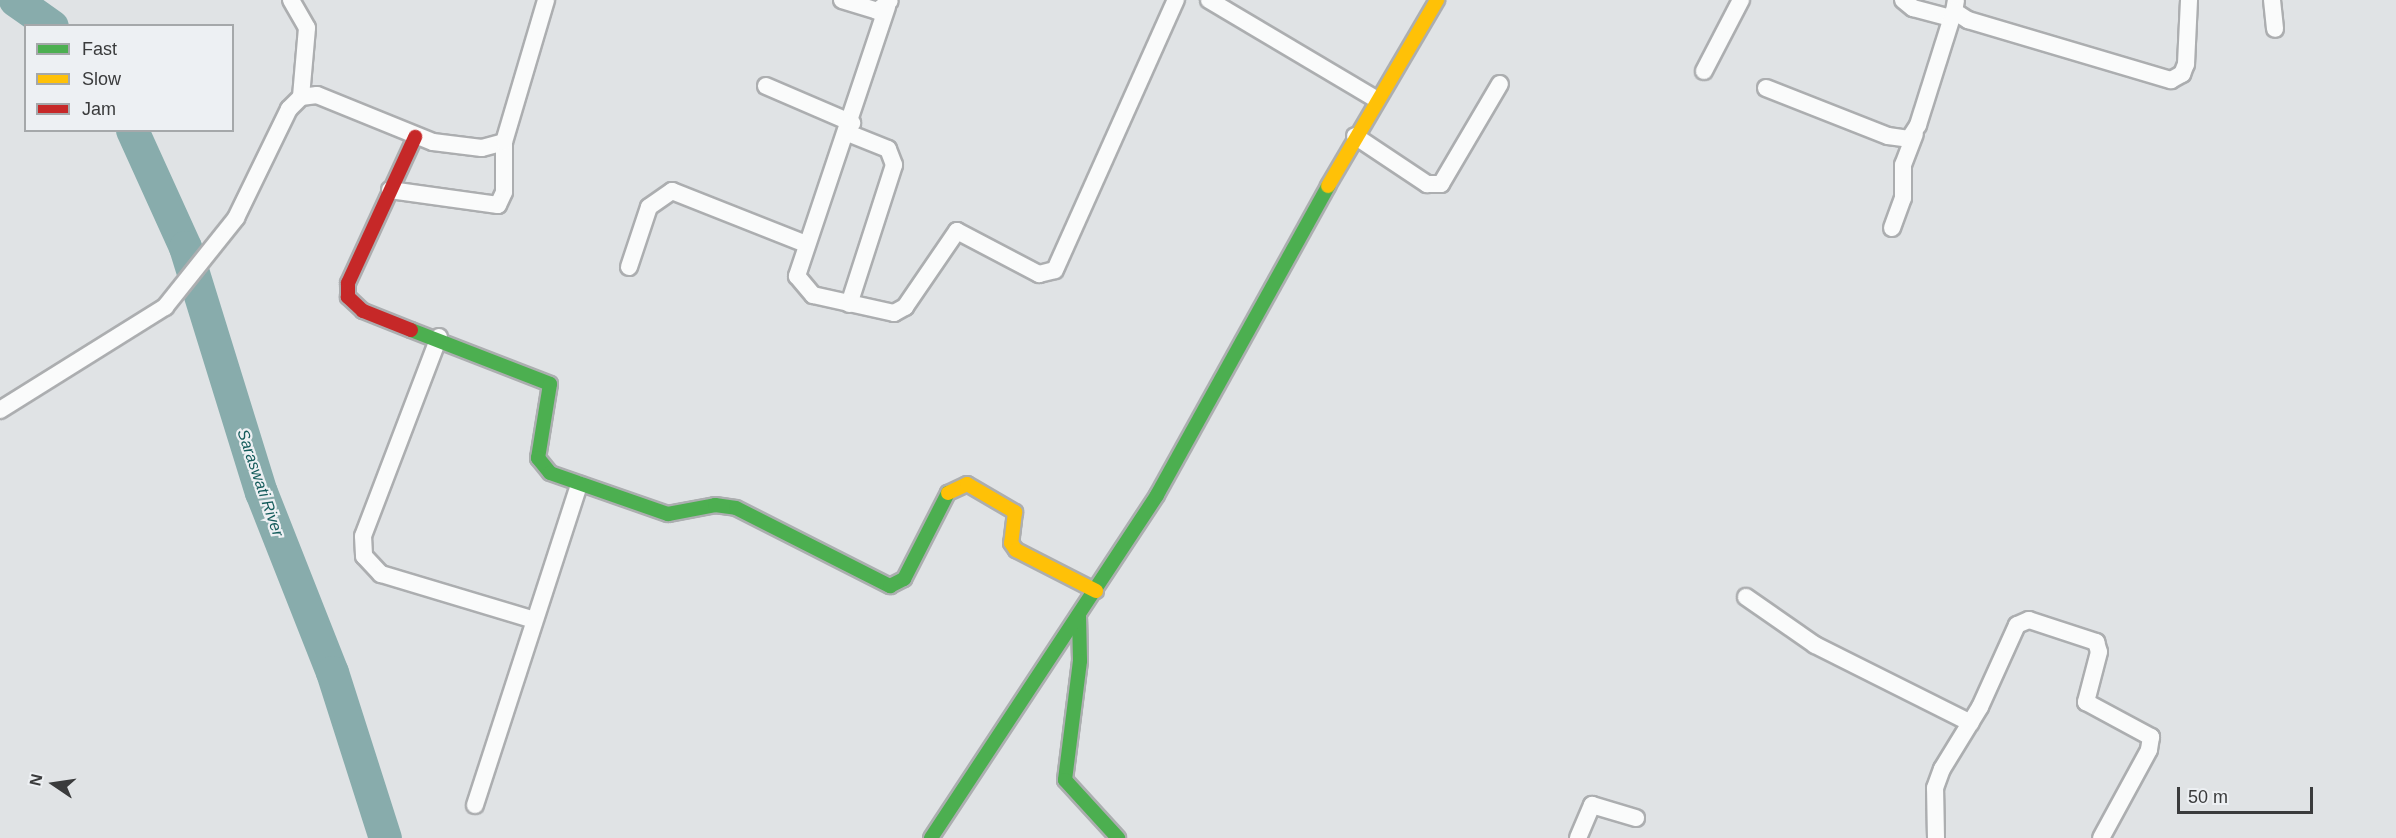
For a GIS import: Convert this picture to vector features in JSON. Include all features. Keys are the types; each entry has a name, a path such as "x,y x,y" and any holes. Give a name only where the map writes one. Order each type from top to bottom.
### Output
{"street":[{"path":"291,0 307,28 301,97"},
{"path":"390,190 498,205 504,192 504,142 546,0"},
{"path":"842,0 867,10 889,3"},
{"path":"889,3 850,128 806,244 799,283 813,295 885,313 900,310 957,231 1039,274 1051,274 1097,188 1176,0"},
{"path":"1209,0 1376,99"},
{"path":"931,838 1096,591 1157,495 1355,136 1437,0"},
{"path":"1704,71 1741,0"},
{"path":"1903,0 1913,8 1954,10 1968,20 2171,80 2182,74 2186,63 2189,0"},
{"path":"2272,0 2275,29"},
{"path":"1892,228 1903,198 1903,165 1954,10"},
{"path":"1355,136 1427,184 1442,184 1500,84"},
{"path":"766,86 888,149 894,165 849,304"},
{"path":"1766,88 1888,136 1901,140 1915,134"},
{"path":"0,410 165,308 221,240 245,203 289,109 301,97 317,95 415,137 482,148 504,142"},
{"path":"415,137 348,283 348,297 363,311 439,337 550,384 538,458 549,473 668,514 715,505 736,508 890,586 904,579 950,489 967,484 1015,512 1011,543 1017,550 1096,591"},
{"path":"629,267 649,207 672,191 806,244"},
{"path":"439,337 363,536 364,556 381,573 534,620"},
{"path":"475,805 579,484"},
{"path":"1746,597 1815,645 1971,723"},
{"path":"1079,616 1080,662 1065,780 1118,838"},
{"path":"1936,838 1938,780 1971,723 2022,621 2096,642 2099,652 2086,702 2148,731 2152,743 2101,838"},
{"path":"1578,838 1592,805 1636,818"}],"waterway":[{"name":"Saraswati River","path":"15,0 49,24"},
{"name":"Saraswati River","path":"133,132 185,247 261,492 332,672 385,838"}],"traffic: fast":[{"path":"931,838 1157,495 1328,186"},
{"path":"411,330 550,384 538,458 550,473 668,514 715,505 736,508 890,586 904,579 948,493"},
{"path":"1079,616 1080,661 1065,780 1118,838"}],"traffic: slow":[{"path":"1328,186 1437,0"},
{"path":"948,493 967,484 1015,512 1011,543 1016,550 1096,591"}],"traffic: jam":[{"path":"411,330 363,311 348,297 348,283 415,137"}]}
